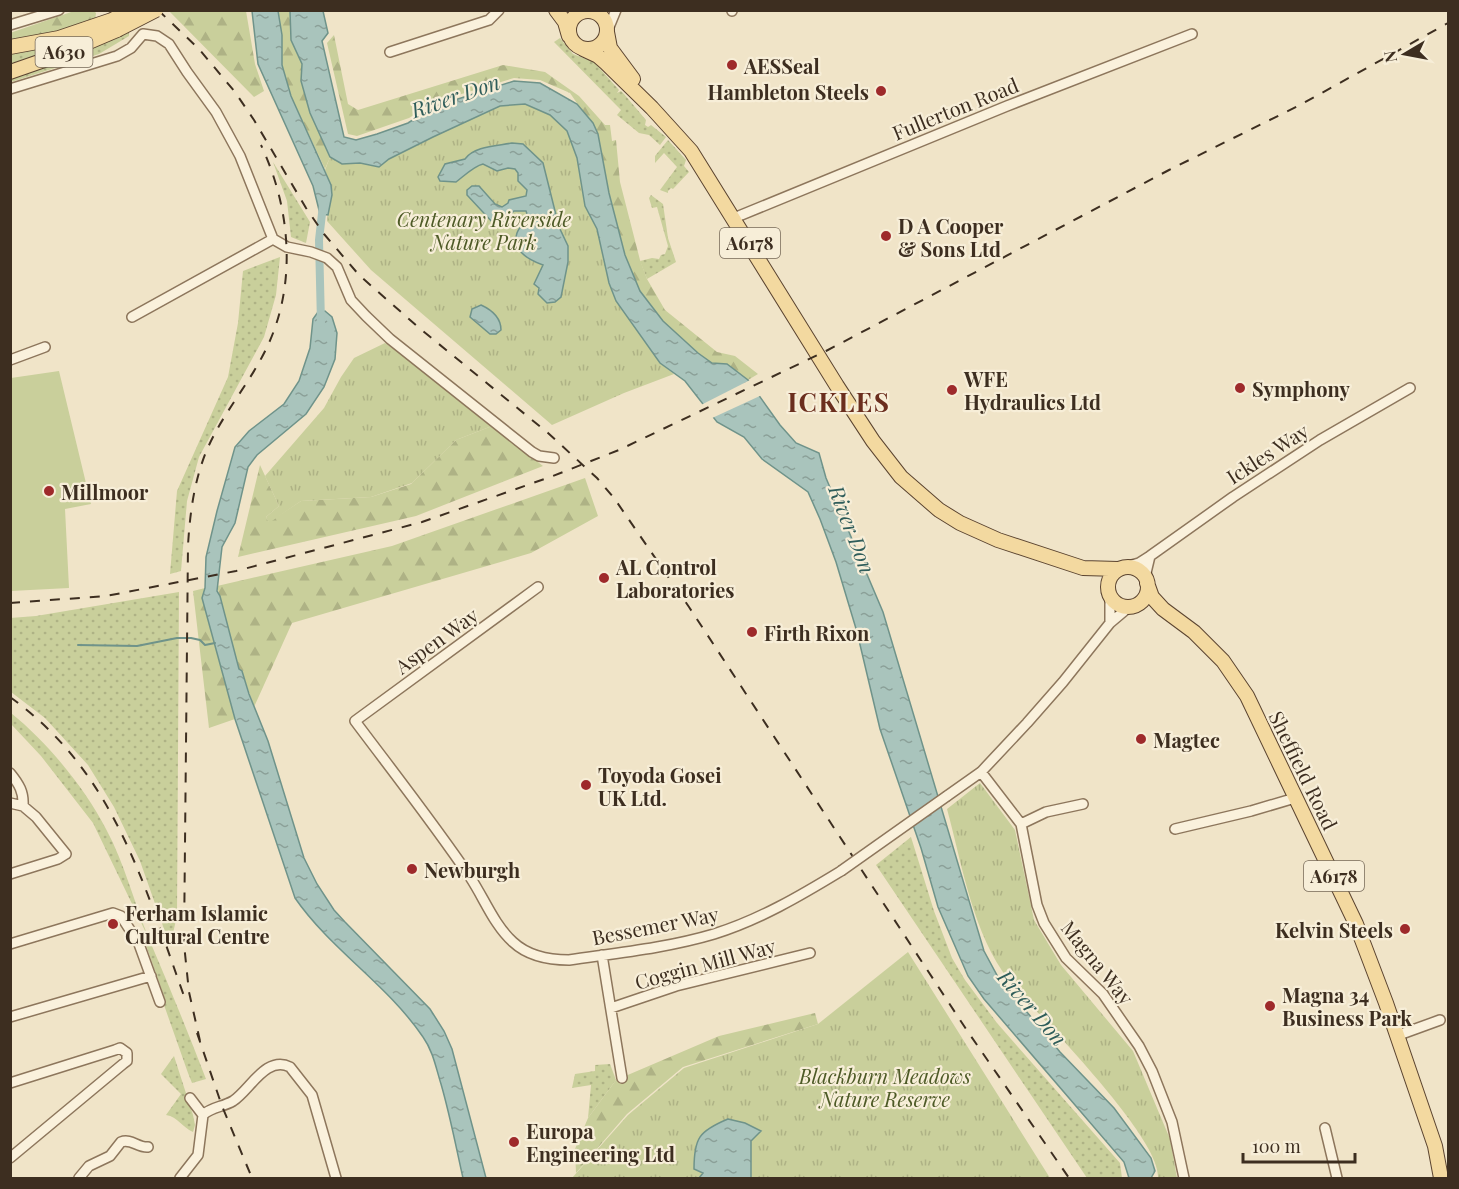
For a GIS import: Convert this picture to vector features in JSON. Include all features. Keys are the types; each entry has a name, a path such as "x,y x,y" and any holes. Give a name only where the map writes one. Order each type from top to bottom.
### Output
{"main road":[{"name":"A630","path":"10,72 56,56 114,25 131,10"},
{"name":"A630","path":"10,47 114,25 156,10"},
{"name":"A6178","path":"556,10 565,22 574,44 606,63 652,108 691,151 837,386 888,462 901,477 939,510 960,523 998,540 1083,568 1121,568"},
{"name":"A6178","path":"570,38 571,21 575,16 589,11 602,18 610,48 648,97 652,108"},
{"path":"583,49 599,45 607,32"},
{"name":"A6178","path":"1083,568 1109,594"},
{"path":"1130,607 1140,603 1145,596 1146,580 1135,568 1121,568 1109,579 1109,594 1117,604 1130,607 1163,609"},
{"name":"Sheffield Road","path":"1146,580 1152,597 1163,609 1209,645 1237,679 1247,696 1356,924 1435,1146 1441,1179"}],"street":[{"path":"10,25 59,10"},
{"path":"131,10 143,34"},
{"path":"390,52 489,20 499,10"},
{"path":"607,32 616,10"},
{"path":"10,89 117,56 130,48 143,34"},
{"path":"143,34 157,36 169,44 186,72 216,112 240,156 273,239 287,247 327,258 337,267 351,300 390,339 532,452 539,456 554,458"},
{"name":"Fullerton Road","path":"734,218 1007,106 1192,34"},
{"path":"132,317 273,239"},
{"path":"10,360 45,347"},
{"name":"Ickles Way","path":"1121,568 1138,563 1150,556 1233,497 1320,440 1410,387"},
{"path":"1146,580 1150,556"},
{"name":"Aspen Way","path":"356,721 538,587"},
{"path":"1109,594 1110,623"},
{"name":"Bessemer Way","path":"356,721 441,836 513,942 526,951 553,960 602,955 712,935 743,924 793,900 841,871 981,772 1063,682 1110,623 1130,607"},
{"name":"Magna Way","path":"981,772 1021,824 1037,905 1044,923 1066,958 1103,994 1139,1046 1152,1071 1172,1122 1184,1179"},
{"path":"10,773 24,796 23,806"},
{"path":"1175,829 1296,798"},
{"path":"10,803 23,806 36,817 66,854 58,859 10,874"},
{"path":"1021,824 1046,812 1083,804"},
{"path":"10,944 113,913 121,916 139,944 160,1002"},
{"name":"Coggin Mill Way","path":"611,1008 676,986 810,953"},
{"path":"602,955 622,1078"},
{"path":"10,1017 151,976"},
{"path":"1396,1036 1440,1020"},
{"path":"10,1083 120,1048 127,1053 127,1061 10,1158"},
{"path":"180,1179 198,1155 203,1115 208,1110 235,1100 267,1069 277,1064 291,1067 312,1095 336,1179"},
{"path":"190,1098 203,1115"},
{"path":"1325,1128 1337,1179"},
{"path":"79,1179 89,1166 110,1156 121,1142 128,1141 148,1147"}],"green space":[{"path":"74,11 94,11 95,21 80,27 11,44 10,33"},
{"path":"169,11 246,11 255,64 264,91 254,97"},
{"path":"278,11 290,11 291,40 302,64 301,81 330,157 325,169 291,96 282,65 282,35"},
{"path":"129,30 129,36 99,54 11,82 11,76"},
{"path":"98,31 65,47 11,65 11,52"},
{"path":"334,35 348,104 358,110 503,65 545,72 579,96 605,125 610,125 612,141 616,140 620,182 640,260 647,279 665,310 717,352 735,356 758,374 748,380 727,364 712,363 663,321 640,291 625,255 609,193 598,134 570,93 540,80 514,78 432,103 409,118 357,136 348,134 327,43"},
{"path":"560,38 573,54 594,62 619,90 617,93 621,91 646,120 645,125 648,127 651,125 666,137 660,145 649,135 639,133 617,115 621,110 554,42"},
{"name":"Centenary Riverside Nature Park","path":"525,104 550,115 567,131 577,158 585,206 597,229 609,283 660,363 674,374 552,425 371,270 327,221 331,185 325,170 330,157 342,164 360,163 379,167 389,159 500,106"},
{"path":"668,140 686,160 684,166 689,172 668,193 660,190 677,167 664,153 655,163 655,156"},
{"path":"273,162 310,222 306,243 291,237 287,201"},
{"path":"651,195 663,204 668,238 676,262 647,279 640,261 659,259 665,254 668,246 657,207 652,208 649,198"},
{"path":"280,257 276,295 264,337 199,457 187,501 181,571 170,574 177,491 228,377 238,323 243,271"},
{"path":"385,343 402,352 492,426 456,440 412,483 371,497 301,501 269,523 266,517 279,506 265,476 324,408 354,358"},
{"name":"Millmoor","path":"59,371 91,504 65,509 69,588 11,591 11,378"},
{"path":"492,426 543,466 416,516 238,557 260,465 279,506 266,517 269,522 301,501 371,497 411,484 456,440"},
{"path":"585,478 598,516 531,553 292,623 254,707 242,671 239,669 217,586 392,546"},
{"path":"205,588 202,598 235,719 209,728 193,591"},
{"path":"179,592 177,916 170,946 140,861 114,807 88,765 45,718 11,692 10,618 36,616"},
{"path":"11,713 64,766 106,829 119,856 206,1079 192,1083 164,1005 166,1002 146,945 148,937 93,823 41,756 11,724"},
{"path":"980,783 1015,830 1034,920 1061,965 1133,1051 1170,1139 1177,1178 1158,1178 1154,1159 1120,1107 1009,980 986,942 970,898 947,809"},
{"path":"911,837 934,911 952,958 965,980 997,1023 1120,1163 1122,1178 1087,1178 876,865"},
{"name":"Blackburn Meadows Nature Reserve","path":"908,952 1050,1178 572,1178 628,1115 684,1068 818,1024"},
{"path":"815,1013 818,1024 683,1067 627,1114 576,1173 575,1149 588,1118 616,1080 719,1036"},
{"path":"174,1056 193,1115 195,1125 193,1132 166,1115 181,1094 161,1074"},
{"path":"610,1064 616,1080 588,1118 591,1085 572,1088 575,1074 595,1071 595,1065"}],"water":[{"path":"252,11 278,11 282,35 282,65 291,96 331,185 332,195 328,215 320,214 313,186 258,64"},
{"path":"290,11 323,11 328,33 322,41 344,137 356,140 377,134 408,123 433,107 514,81 540,83 577,104 593,123 598,134 609,193 625,255 640,291 663,321 698,353 712,363 727,364 748,380 780,425 796,443 819,453 826,478 883,612 984,951 998,977 1060,1052 1114,1108 1151,1158 1155,1171 1151,1178 1129,1178 1124,1162 984,999 968,976 938,907 921,848 880,729 857,632 836,562 808,492 762,459 744,437 717,422 685,381 660,363 616,301 609,283 597,229 585,206 577,158 567,131 550,115 525,104 500,106 389,159 379,167 360,163 342,164 330,157 310,113 301,81 302,64 291,40"},
{"path":"512,143 523,144 543,163 559,227 568,246 568,262 561,297 555,302 547,303 538,294 539,288 534,284 543,265 522,254 517,245 517,233 528,217 526,211 514,211 502,222 494,224 467,195 467,190 472,186 479,186 495,204 502,207 509,200 526,196 527,190 518,181 518,173 515,169 497,171 483,164 456,182 440,181 438,177 445,164 465,159 480,149"},
{"path":"481,305 498,318 501,330 496,334 490,334 470,317 472,309"},
{"path":"325,311 332,317 337,333 335,359 324,387 306,414 257,455 248,467 235,523 222,547 217,591 239,669 242,671 268,741 304,858 334,910 430,1009 444,1031 452,1049 486,1178 463,1178 441,1084 432,1054 423,1037 393,1000 325,934 295,898 235,719 202,598 205,588 206,557 235,447 249,431 284,404 299,381 310,348 313,319 318,312"},
{"path":"728,1119 745,1123 761,1131 751,1141 751,1178 699,1178 703,1173 694,1169 697,1143 704,1132"}],"pier":[{"path":"752,379 762,395 710,419 699,406"}],"waterway":[{"path":"321,323 319,240 323,205"},
{"path":"78,645 137,646 177,638 200,640 205,645 215,643"}],"railway":[{"path":"158,10 199,49 235,92 306,208 324,234 359,275 418,327 548,433 597,478 614,498 689,607 966,1029 1069,1178"},
{"path":"10,603 106,596 236,571 422,522 619,450 826,351 1169,170 1300,105 1448,23"},
{"path":"200,1041 189,992 184,944 188,545 193,498 206,452 218,427 248,381 274,332 286,278 287,251 279,197 261,145"},
{"path":"10,697 46,727 75,759 100,795 121,832 138,871 184,996"},
{"path":"197,1033 222,1106 252,1178"}],"place":[{"name":"AESSeal","path":"732,65"},
{"name":"Hambleton Steels","path":"881,91"},
{"name":"D A Cooper & Sons Ltd","path":"886,236"},
{"name":"Symphony","path":"1240,388"},
{"name":"WFE Hydraulics Ltd","path":"952,390"},
{"name":"Millmoor","path":"49,491"},
{"name":"AL Control Laboratories","path":"604,578"},
{"name":"Firth Rixon","path":"752,632"},
{"name":"Magtec","path":"1141,739"},
{"name":"Toyoda Gosei UK Ltd.","path":"586,785"},
{"name":"Newburgh","path":"412,869"},
{"name":"Ferham Islamic Cultural Centre","path":"113,924"},
{"name":"Kelvin Steels","path":"1405,929"},
{"name":"Magna 34 Business Park","path":"1270,1006"},
{"name":"Europa Engineering Ltd","path":"514,1142"}],"district":[{"name":"ICKLES","path":"839,401"}],"water label":[{"name":"River Don","path":"455,95"},
{"name":"River Don","path":"853,529"},
{"name":"River Don","path":"1033,1007"}]}
